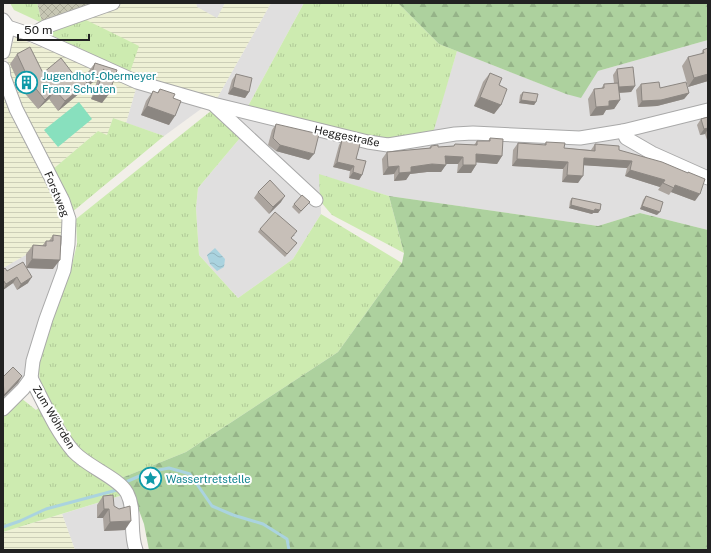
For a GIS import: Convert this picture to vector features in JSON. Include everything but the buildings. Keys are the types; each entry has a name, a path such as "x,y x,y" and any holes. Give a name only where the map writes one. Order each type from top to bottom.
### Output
{"street":[{"path":"36,36 38,31 45,27 113,3"},
{"path":"3,52 5,24"},
{"name":"Heggestraße","path":"5,24 36,36 137,82 213,104 368,142 388,144 454,134 473,133 580,138 623,131 708,110"},
{"name":"Forstweg","path":"3,68 4,77 16,109 63,201 69,219 68,244 64,270 46,319 33,361 31,378"},
{"path":"213,104 316,200"},
{"path":"623,131 626,138 652,153 708,178"},
{"path":"3,409 23,389 31,378"},
{"name":"Zum Wöhrden","path":"31,378 57,426 75,452 94,469 120,484 126,491 129,497 125,507 136,550"}],"shaded area":[{"path":"37,3 94,3 42,23"},
{"path":"125,3 196,3 197,7 217,18 225,3 271,3 216,100 130,72 80,17"},
{"path":"196,3 225,3 217,19 197,7"},
{"path":"271,3 304,3 247,108 216,100"},
{"path":"15,37 137,85 126,123 113,118 107,136 98,131 52,170 14,91 7,57"},
{"path":"708,40 708,230 640,213 598,226 389,196 320,175 321,214 293,259 238,298 199,255 196,208 198,188 240,138 212,110 432,133 457,51 566,94 598,71"},
{"path":"137,85 205,106 164,136 126,123"},
{"path":"3,86 58,202 64,221 64,233 3,268"},
{"path":"64,233 60,269 28,379 3,406 3,268"},
{"path":"123,495 141,550 75,550 62,514"},
{"path":"62,514 75,550 3,550 3,532"}],"green space":[{"path":"10,3 37,3 42,23 14,10"},
{"path":"304,3 398,3 439,44 457,51 433,133 393,139 380,139 247,108"},
{"path":"398,3 708,3 708,40 598,71 581,98 566,94 439,44"},
{"path":"80,17 139,46 130,72 51,35 50,31"},
{"path":"79,102 92,119 58,147 44,130"},
{"path":"212,110 240,138 198,188 196,208 199,255 238,298 293,259 321,214 402,263 338,352 186,452 119,479 90,459 73,440 40,384 40,359 51,320 70,273 77,244 76,219"},
{"path":"113,118 164,136 71,213 52,170 98,131 107,135"},
{"path":"319,174 389,196 404,253 332,215 320,201"},
{"path":"389,196 598,226 640,213 708,230 708,550 149,550 144,524 130,486 119,479 186,452 338,352 402,263 404,253"},
{"path":"21,398 36,410 41,406 107,482 123,495 3,532 3,417"}],"water":[{"path":"215,248 225,259 224,267 217,271 210,264 207,255"}],"waterway":[{"path":"128,481 149,472 169,468 190,474 212,506 233,515 263,524 287,539 289,550"},
{"path":"3,527 46,509 117,490"}],"place":[{"name":"Jugendhof-Obermeyer Franz Schuten","path":"27,82"},
{"name":"Wassertretstelle","path":"151,479"}]}
